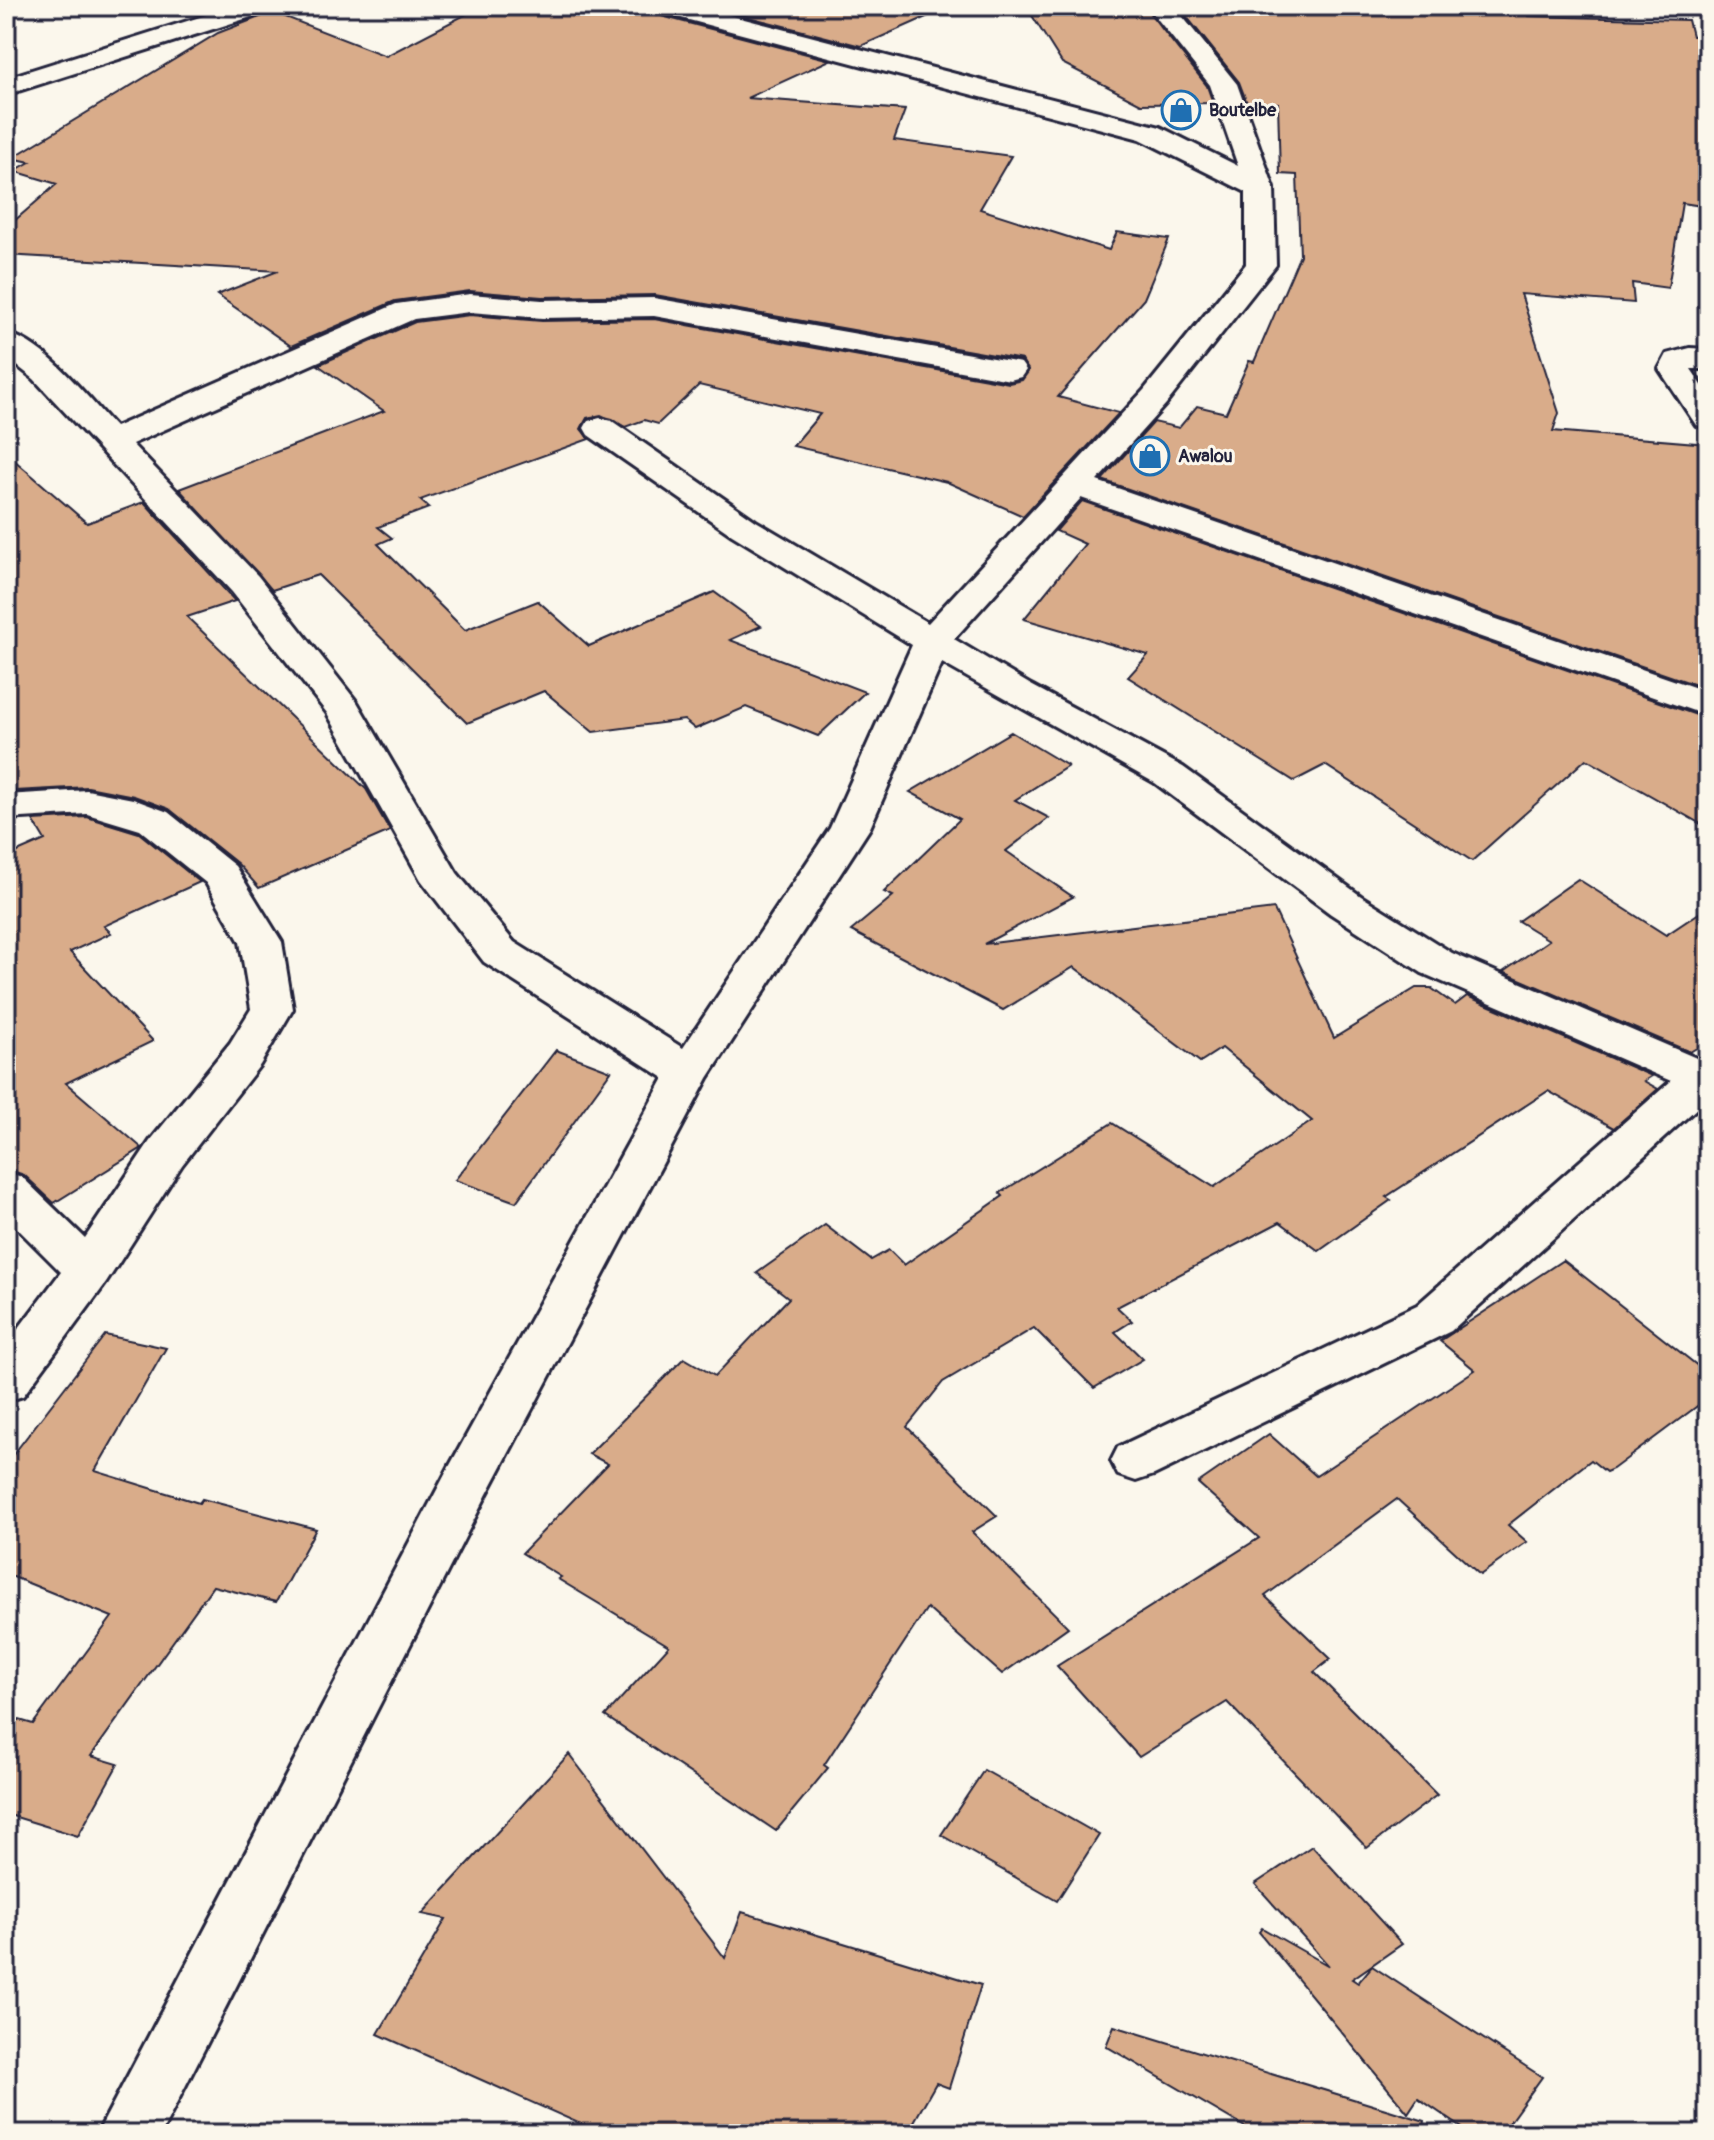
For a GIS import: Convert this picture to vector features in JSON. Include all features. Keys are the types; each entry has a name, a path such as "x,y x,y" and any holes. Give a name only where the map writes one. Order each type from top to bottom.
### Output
{"street":[{"path":"6,87 261,6"},
{"path":"664,6 1150,133 1260,188"},
{"path":"128,2134 467,1482 689,1073 850,828 933,640 1155,397 1261,265 1260,188 1223,84 1160,6"},
{"path":"111,441 407,311 470,303 542,309 654,307 1010,370"},
{"path":"6,342 45,372 245,584 344,710 441,880 499,952 689,1073"},
{"path":"1708,359 1678,361 1675,369 1708,418"},
{"path":"600,428 744,528 1018,693 1169,775 1346,905 1437,963 1707,1077 1434,1318 1136,1461"},
{"path":"1074,484 1708,705"},
{"path":"6,807 87,802 154,821 221,875 261,942 272,1009 245,1054 166,1153 89,1270 6,1382"},
{"path":"6,1189 89,1270"}],"building":[{"path":"482,6 648,6 654,14 830,60 747,98 905,110 894,140 1011,156 980,209 1109,250 1117,232 1169,239 1144,299 1058,397 1119,413 1023,516 947,482 793,446 820,414 699,385 658,424 644,420 625,427 601,415 587,418 581,429 589,439 420,500 429,508 378,527 392,538 378,544 465,630 538,601 589,646 714,592 761,626 730,640 865,692 818,736 746,707 695,729 684,720 593,732 544,691 467,723 318,575 272,590 179,489 384,411 318,365 415,322 470,315 542,321 654,319 1009,383 1022,380 1028,372 1022,360 655,295 542,297 470,291 395,301 291,346 217,295 278,271 6,255 6,228 57,184 14,171 30,162 12,158 218,33 273,12 386,56"},
{"path":"706,6 951,6 861,46"},
{"path":"1026,6 1144,6 1207,86 1213,103 1141,104 1062,63"},
{"path":"1178,6 1527,6 1529,16 1688,20 1692,36 1708,36 1708,181 1703,181 1702,206 1682,203 1668,288 1632,283 1634,303 1521,294 1559,413 1553,431 1708,444 1708,689 1102,480 1154,422 1179,428 1197,406 1226,413 1249,361 1254,362 1300,255 1297,175 1280,174 1278,103 1247,103 1239,82"},
{"path":"6,453 87,523 144,502 235,601 187,617 366,789 390,831 259,888 238,864 169,809 134,796 88,787 15,791 6,778"},
{"path":"1082,501 1708,719 1708,828 1586,759 1472,861 1325,765 1294,781 1128,677 1148,655 1024,619 1085,544 1056,531"},
{"path":"1011,732 1068,766 1015,800 1049,818 1006,851 1073,897 984,944 1274,909 1334,1038 1416,988 1431,988 1455,1005 1467,996 1652,1076 1644,1081 1658,1089 1614,1128 1548,1091 1386,1197 1391,1200 1319,1251 1280,1222 1117,1307 1132,1321 1115,1332 1143,1359 1094,1388 1034,1328 943,1382 907,1427 997,1516 972,1532 1068,1627 1002,1674 927,1608 824,1765 828,1768 776,1831 605,1716 669,1646 558,1579 561,1577 522,1553 608,1464 589,1454 684,1358 715,1376 789,1298 757,1273 825,1225 871,1260 889,1250 904,1265 1003,1196 1000,1193 1112,1123 1214,1187 1312,1121 1222,1048 1200,1062 1074,967 1003,1010 851,931 893,896 884,892 960,819 910,792"},
{"path":"87,817 139,833 200,882 104,926 111,933 70,952 153,1041 66,1083 142,1148 54,1203 24,1175 6,1169 6,857 45,840 33,820"},
{"path":"1578,879 1666,935 1708,907 1708,1041 1690,1052 1503,972 1549,940 1518,921"},
{"path":"556,1050 611,1071 516,1202 455,1180"},
{"path":"1563,1260 1708,1374 1708,1398 1613,1469 1606,1472 1591,1460 1508,1525 1527,1542 1480,1575 1397,1499 1265,1596 1331,1659 1314,1672 1437,1795 1367,1848 1227,1702 1139,1757 1057,1666 1259,1538 1198,1483 1269,1434 1316,1476 1475,1370 1440,1341"},
{"path":"105,1335 166,1348 95,1471 199,1503 202,1499 316,1529 276,1602 213,1586 91,1756 118,1764 78,1836 6,1814 6,1716 33,1724 112,1617 6,1574 6,1464"},
{"path":"569,1754 725,1958 742,1912 981,1985 949,2088 936,2083 907,2134 603,2134 378,2034 446,1919 422,1914"},
{"path":"984,1770 1099,1835 1057,1901 941,1835"},
{"path":"1312,1846 1402,1944 1352,1979 1358,1983 1372,1966 1542,2077 1501,2134 1471,2134 1418,2098 1408,2113 1259,1932 1262,1928 1329,1966 1255,1884"},
{"path":"1114,2026 1425,2121 1423,2134 1257,2134 1106,2046"}],"place":[{"name":"Boutelbe","path":"1181,110"},
{"name":"Awalou","path":"1150,456"}]}
